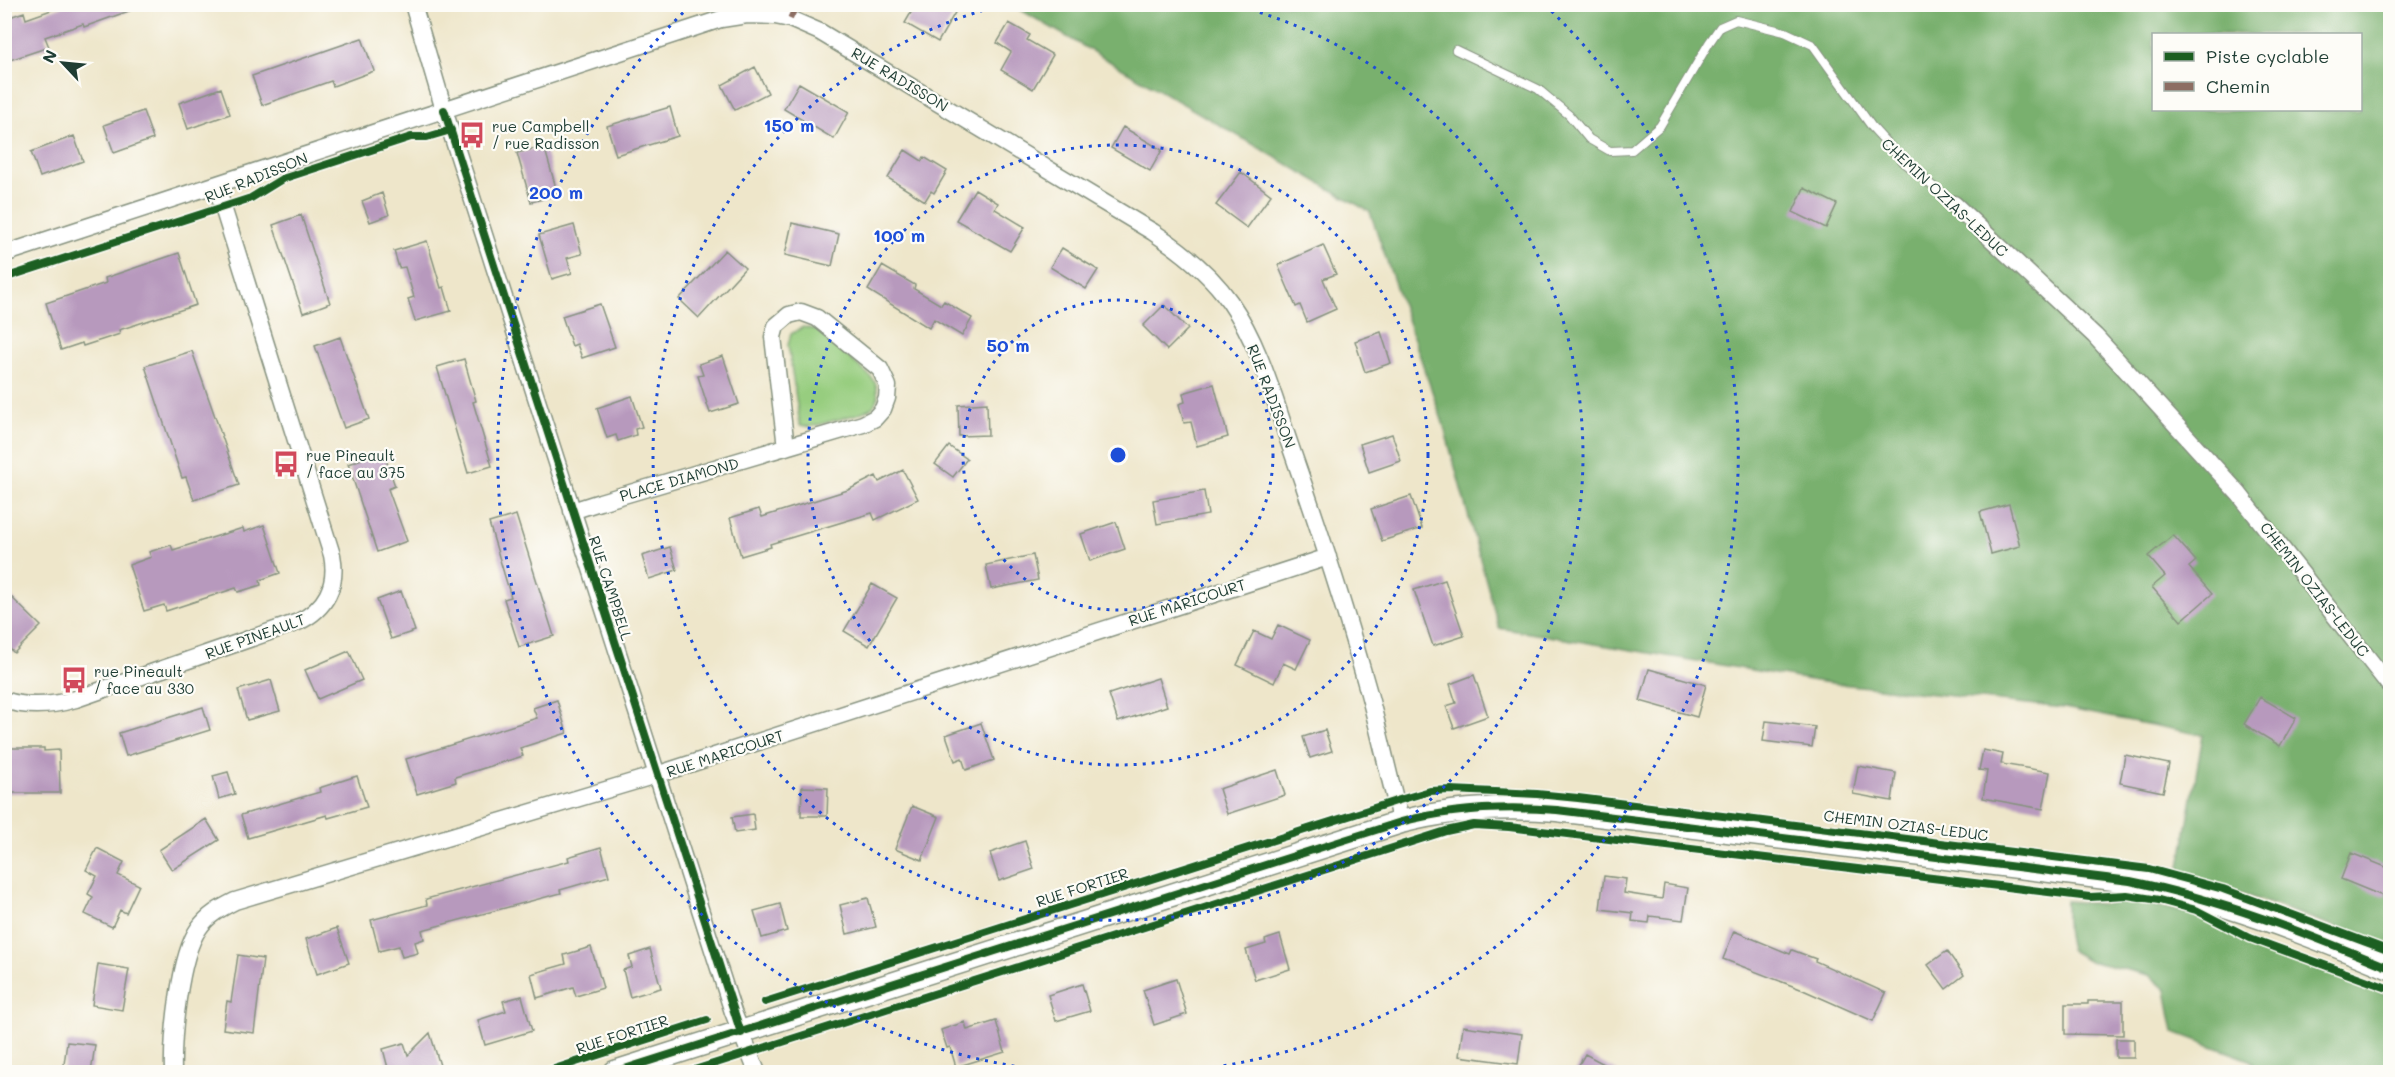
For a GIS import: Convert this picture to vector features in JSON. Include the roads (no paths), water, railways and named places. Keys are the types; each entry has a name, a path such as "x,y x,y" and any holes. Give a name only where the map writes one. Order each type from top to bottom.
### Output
{"street":[{"name":"RUE CAMPBELL","path":"413,4 444,110 656,775 741,1033 757,1072"},
{"name":"RUE RADISSON","path":"4,254 721,19 747,15 790,19 820,32 1153,232 1174,246 1203,271 1231,303 1254,346 1328,556 1368,689 1401,822"},
{"name":"RUE PINEAULT","path":"4,700 21,704 43,705 76,699 298,622 313,614 329,595 334,579 332,555 216,185"},
{"name":"CHEMIN OZIAS-LEDUC","path":"1954,204 2095,336 2231,485 2391,686"},
{"name":"PLACE DIAMOND","path":"572,511 870,422 883,409 888,398 888,386 880,369 817,318 801,312 789,315 780,321 773,337 786,447"},
{"name":"RUE MARICOURT","path":"173,1072 178,1004 189,950 199,927 211,914 221,908 264,891 656,775 1328,556"},
{"path":"615,1072 1401,822 1462,809 1529,808 2086,875 2170,890 2247,914 2391,968"}],"lane":[{"name":"CHEMIN OZIAS-LEDUC","path":"1456,50 1538,89 1569,115 1588,139 1610,151 1632,150 1660,126 1720,27 1736,20 1785,32 1813,45 1872,127 1905,163 1954,204"}],"place":[{"name":"rue Campbell / rue Radisson","path":"472,135"},
{"name":"rue Pineault / face au 375","path":"286,464"},
{"name":"rue Pineault / face au 330","path":"74,680"}]}
